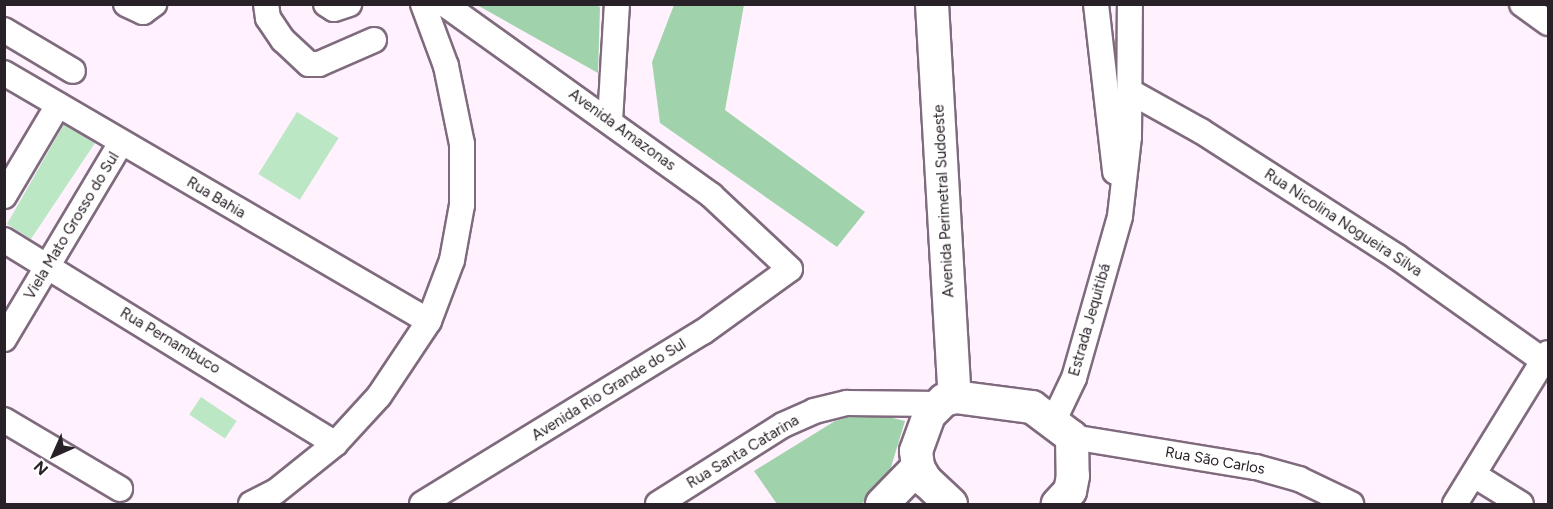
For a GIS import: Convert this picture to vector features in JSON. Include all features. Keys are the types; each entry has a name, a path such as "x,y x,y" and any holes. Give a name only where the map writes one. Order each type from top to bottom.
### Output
{"main road":[{"name":"Avenida Perimetral Sudoeste","path":"932,4 947,400"},
{"path":"948,504 933,491 918,467 921,431 947,400 1032,406 1063,430 1073,476 1070,491 1059,504"},
{"path":"882,504 918,467"}],"street":[{"path":"126,4 143,12 154,4"},
{"path":"266,4 268,18 283,40 300,59 309,64 319,64 374,40"},
{"path":"326,4 334,9 349,4"},
{"path":"251,504 275,492 335,444 380,396 429,321 452,260 462,205 462,144 446,66 423,4"},
{"name":"Avenida Amazonas","path":"444,4 711,195 790,269"},
{"path":"610,121 617,4"},
{"name":"Estrada Jequitibá","path":"1096,4 1120,216"},
{"name":"Estrada Jequitibá","path":"1063,430 1074,378 1120,216 1131,92 1130,4"},
{"path":"1522,4 1548,23"},
{"path":"4,30 73,71"},
{"name":"Rua Bahia","path":"5,74 429,321"},
{"name":"Rua Nicolina Nogueira Silva","path":"1131,92 1201,131 1397,257 1547,360"},
{"path":"4,196 58,105"},
{"name":"Viela Mato Grosso do Sul","path":"4,339 121,143"},
{"name":"Rua Pernambuco","path":"4,240 335,444"},
{"name":"Avenida Rio Grande do Sul","path":"422,504 703,332 790,269"},
{"path":"1455,504 1547,360"},
{"name":"Rua Santa Catarina","path":"658,504 783,425 814,411 847,403 947,400"},
{"path":"4,420 120,489"},
{"name":"Rua São Carlos","path":"1063,430 1256,467 1299,479 1351,504"},
{"path":"1474,475 1521,504"}],"green space":[{"path":"477,5 596,5 600,7 598,73"},
{"path":"674,5 744,5 725,110 865,212 837,247 660,123 652,62"},
{"path":"297,112 339,138 300,200 258,174"},
{"path":"64,124 95,143 31,239 7,224"},
{"path":"201,397 237,421 225,438 189,414"},
{"path":"868,412 905,421 885,487 861,504 777,504 754,471 835,421"}]}
